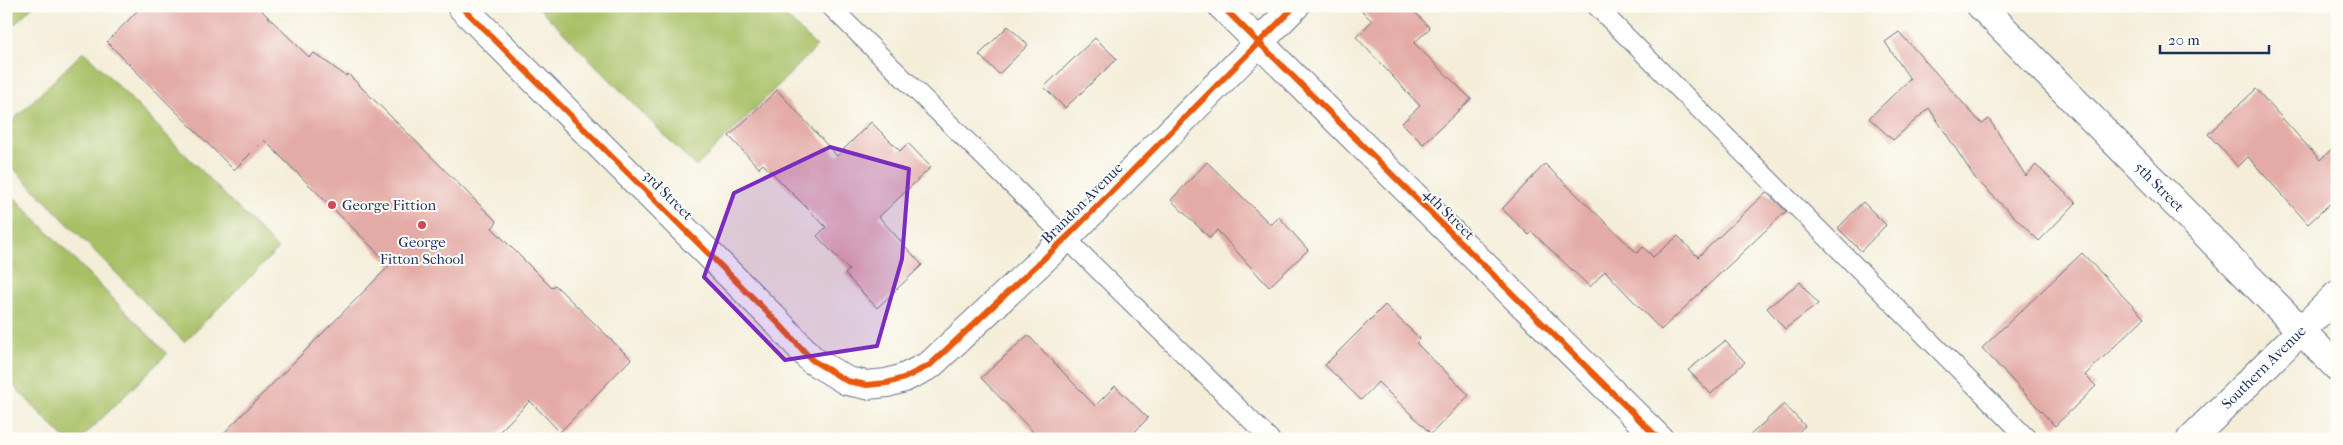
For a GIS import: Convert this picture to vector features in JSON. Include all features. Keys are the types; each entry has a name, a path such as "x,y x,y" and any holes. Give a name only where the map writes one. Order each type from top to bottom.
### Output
{"street":[{"name":"3rd Street","path":"461,6 780,325 812,360 847,381 867,385"},
{"name":"4th Street","path":"1222,6 1659,439"},
{"name":"Brandon Avenue","path":"867,385 887,383 904,378 930,365 1066,237 1295,6"},
{"name":"5th Street","path":"1981,6 2337,367"},
{"name":"Southern Avenue","path":"2191,439 2337,295"}],"lane":[{"path":"830,6 1270,439"},
{"path":"1596,6 2028,439"}],"highlighted area":[{"path":"830,147 909,169 902,259 877,346 785,360 704,277 734,193"}],"green space":[{"path":"6,6 33,6 6,33"},
{"path":"537,6 776,6 817,47 696,167"},
{"path":"84,51 278,249 184,342 6,161 6,127"},
{"path":"6,189 167,354 81,439 65,439 6,378"}],"building":[{"name":"George Fitton School","path":"142,6 257,6 309,57 314,53 346,76 348,74 497,222 492,228 552,288 555,285 631,359 560,432 530,401 492,439 218,439 390,265 264,140 234,170 107,42"},
{"path":"1357,6 1409,6 1430,28 1414,43 1471,99 1423,144 1402,123 1420,106 1356,37 1372,21"},
{"path":"1008,26 1028,45 999,74 979,55"},
{"path":"1899,32 1982,124 1989,119 2026,176 2036,165 2076,203 2039,241 1975,178 1929,108 1893,140 1869,118 1910,79 1885,42"},
{"path":"1095,38 1117,59 1065,108 1044,87"},
{"path":"2256,89 2320,160 2337,144 2337,197 2308,224 2248,157 2238,167 2208,134"},
{"path":"777,90 837,156 871,122 900,151 908,143 931,167 879,217 922,265 877,308 845,274 849,270 817,236 826,227 763,164 759,168 729,136"},
{"path":"1207,162 1271,225 1279,217 1308,250 1269,287 1217,230 1210,238 1171,200"},
{"path":"1545,164 1637,253 1643,247 1653,257 1678,236 1698,257 1766,192 1786,211 1661,330 1605,271 1590,287 1532,232 1529,235 1502,209"},
{"path":"1863,202 1886,225 1861,251 1838,228"},
{"path":"2082,253 2144,318 2085,375 2096,386 2055,426 1982,348"},
{"path":"1800,282 1818,304 1785,329 1767,308"},
{"path":"1385,305 1420,339 1416,343 1469,395 1431,434 1378,382 1361,400 1325,365"},
{"path":"1028,335 1095,406 1115,386 1148,418 1128,439 1040,439 981,378"},
{"path":"1725,341 1745,362 1711,394 1688,370"},
{"path":"1784,404 1805,426 1791,439 1746,439"}],"cycle path":[{"path":"461,6 780,325 812,360 847,381 867,385 887,383 904,378 930,365 1067,237 1295,6"},
{"path":"1222,6 1659,439"}],"place":[{"name":"George Fittion","path":"332,205"},
{"name":"George Fitton School","path":"422,225"}]}
